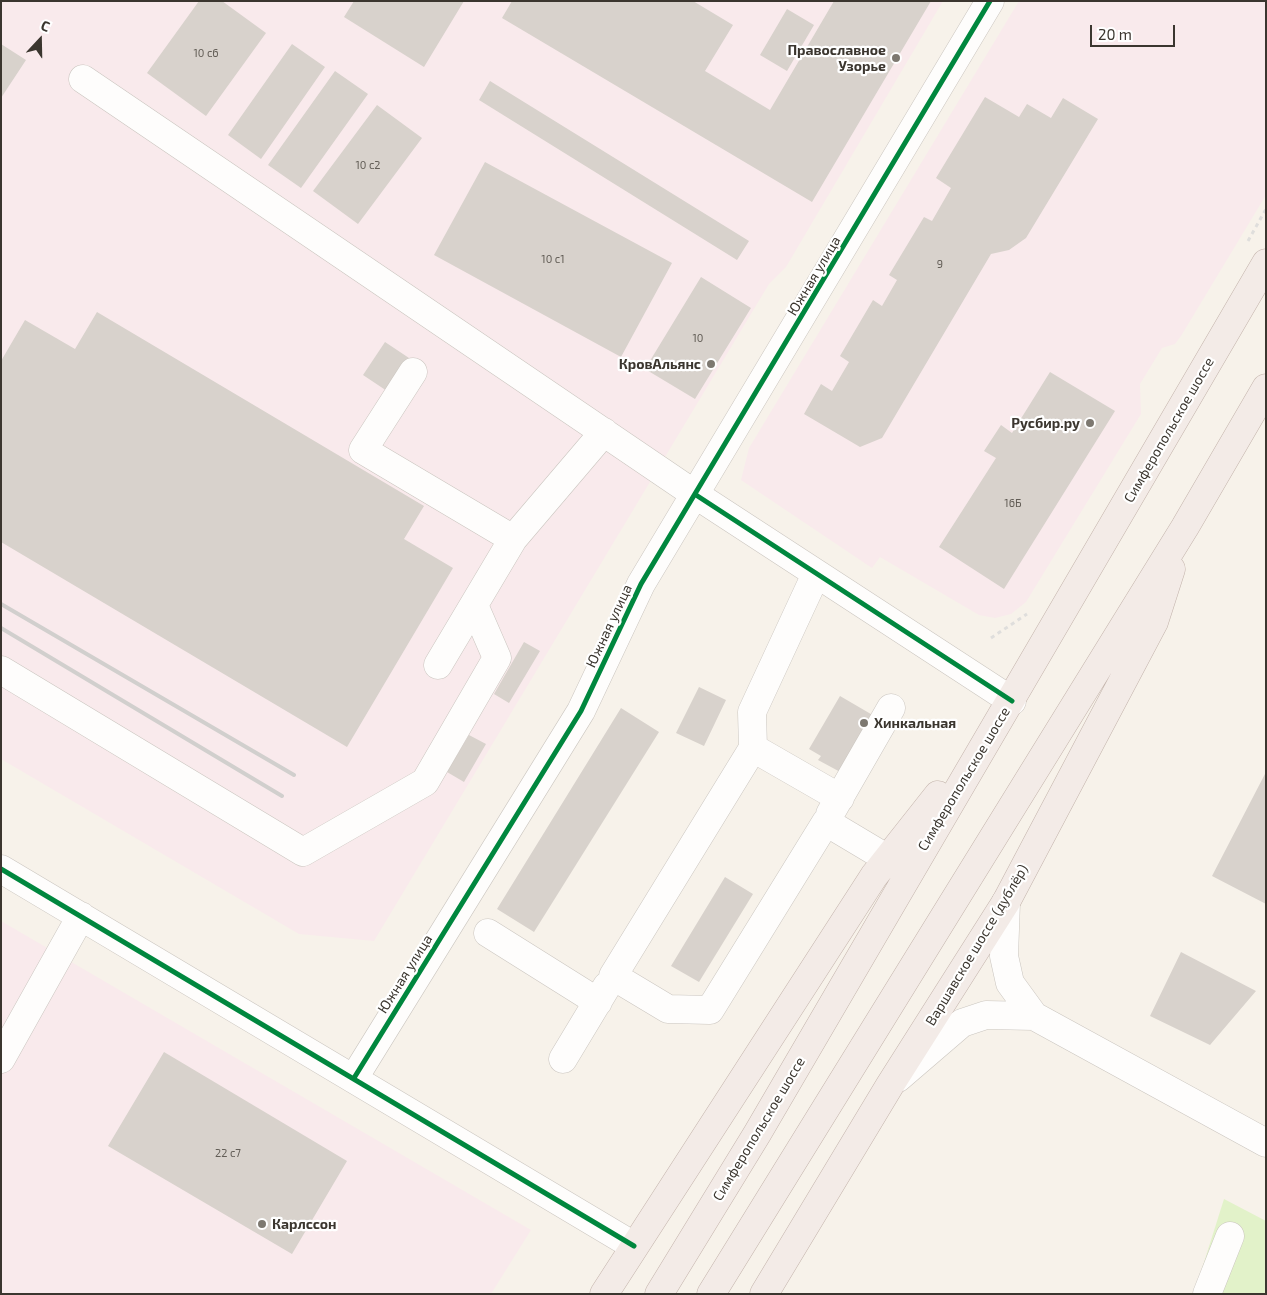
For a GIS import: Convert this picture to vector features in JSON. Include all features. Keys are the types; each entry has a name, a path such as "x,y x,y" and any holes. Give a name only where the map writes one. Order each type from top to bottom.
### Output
{"main road":[{"name":"Симферопольское шоссе","path":"659,1294 757,1134 1266,263"},
{"path":"711,1294 1185,527 1266,388"},
{"name":"Варшавское шоссе (дублёр)","path":"764,1294 890,1085 1006,902 1154,622 1185,527"},
{"path":"604,1294 874,876 1006,708"}],"street":[{"name":"Южная улица","path":"354,1078 581,711 641,584 990,1"},
{"path":"83,79 696,495 816,574 1006,708"},
{"path":"413,372 363,450 513,539"},
{"path":"438,665 513,539 604,432"},
{"path":"563,1059 753,748 752,712 816,574"},
{"path":"1,670 303,852 425,782 498,658 474,605"},
{"path":"613,976 668,1009 710,1010 826,822 891,708"},
{"path":"753,748 840,798"},
{"path":"826,822 888,859"},
{"path":"1,869 634,1246"},
{"path":"1006,902 1004,956 1010,982 1034,1016 1266,1143"},
{"path":"1,1059 81,916"},
{"path":"488,934 598,1002"},
{"path":"890,1085 962,1023 986,1015 1034,1016"},
{"path":"1207,1294 1230,1236"}],"shaded area":[{"path":"1,1 943,1 786,267 769,284 374,941 299,934 1,759"},
{"path":"1019,1 1266,1 1266,195 1181,336 1175,344 1162,348 1140,384 1141,414 1026,602 1011,614 995,618 979,615 880,557 872,568 741,480 749,448"},
{"path":"1,921 531,1230 491,1294 1,1294"}],"green space":[{"path":"1224,1199 1266,1221 1266,1294 1194,1294"}],"building":[{"path":"199,1 222,1 266,33 206,116 147,73"},
{"path":"354,1 464,1 424,67 344,17"},
{"path":"512,1 693,1 733,25 705,71 770,110 834,1 931,1 812,202 502,18"},
{"path":"787,9 814,25 787,71 760,55"},
{"path":"1,44 26,60 1,98"},
{"path":"292,44 325,67 261,159 228,135"},
{"path":"335,71 368,94 301,188 268,165"},
{"path":"490,81 749,241 737,260 479,100"},
{"path":"985,97 1019,117 1027,104 1051,118 1063,98 1098,119 1026,238 1009,250 991,254 882,438 860,447 804,414 821,384 832,391 849,362 840,356 873,300 882,306 897,280 889,275 924,217 932,221 951,188 936,178"},
{"path":"377,105 422,138 358,224 313,191"},
{"path":"485,162 672,263 621,357 434,255"},
{"path":"701,277 751,308 695,399 645,369"},
{"path":"97,312 424,506 404,539 453,568 347,747 1,542 1,361 25,320 75,349"},
{"path":"385,342 409,358 387,391 363,375"},
{"path":"1050,372 1115,411 1004,589 939,547 996,458 984,451 1001,425 1012,433"},
{"path":"524,642 540,651 509,703 494,694"},
{"path":"699,687 726,700 704,746 676,733"},
{"path":"840,696 876,717 844,774 818,760 821,756 809,749"},
{"path":"621,708 659,732 534,932 497,909"},
{"path":"469,735 486,744 464,782 447,772"},
{"path":"1266,772 1266,904 1212,876"},
{"path":"725,877 753,894 699,982 671,966"},
{"path":"1181,952 1256,991 1210,1045 1150,1016"},
{"path":"164,1052 347,1161 292,1254 108,1146"}],"railway":[{"path":"1,604 294,775"},
{"path":"1,628 282,796"}],"cycle path":[{"path":"354,1078 581,711 641,584 990,1"},
{"path":"696,495 1012,701"},
{"path":"1,869 634,1246"}],"place":[{"name":"Православное Узорье","path":"896,58"},
{"name":"КровАльянс","path":"711,364"},
{"name":"Русбир.ру","path":"1090,423"},
{"name":"Хинкальная","path":"864,723"},
{"name":"Карлссон","path":"262,1224"}]}
